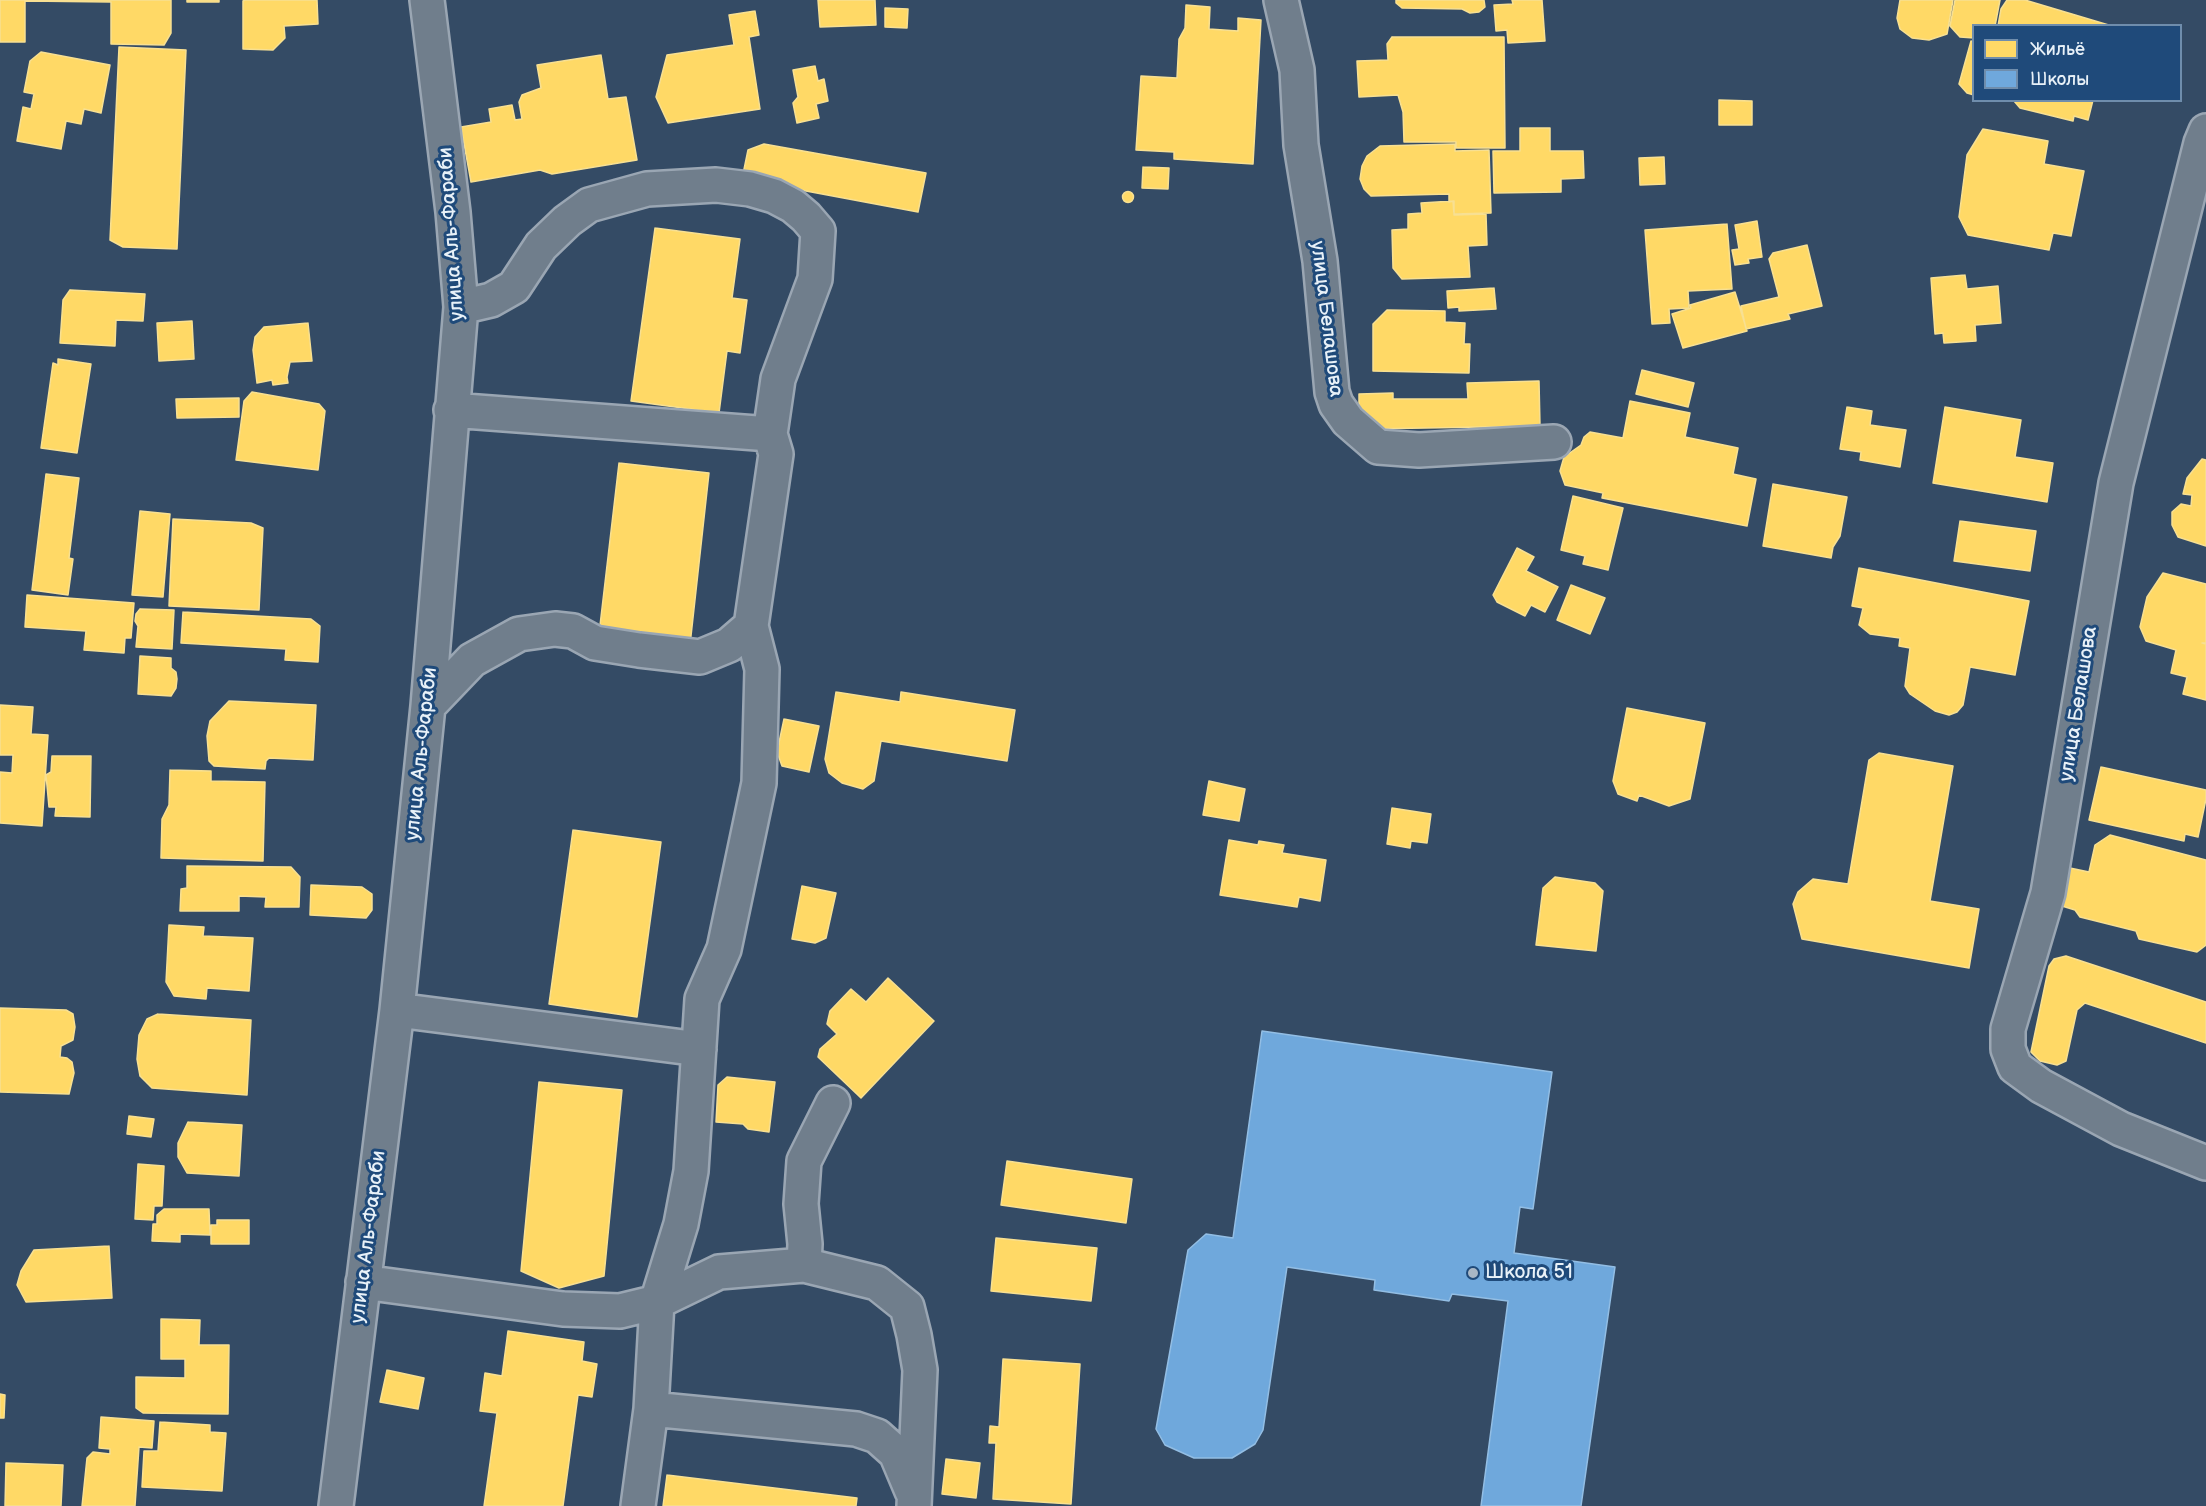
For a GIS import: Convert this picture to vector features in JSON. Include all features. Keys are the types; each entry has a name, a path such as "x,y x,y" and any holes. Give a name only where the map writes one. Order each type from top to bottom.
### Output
{"street":[{"name":"улица Аль-Фараби","path":"336,1506 397,1010 428,706 461,307 453,212 427,0"},
{"name":"улица Белашова","path":"1281,0 1297,70 1301,145 1320,261 1332,392 1336,404 1348,421 1378,447 1419,450 1554,442"},
{"name":"улица Белашова","path":"2206,130 2116,483 2048,893 2008,1029 2008,1049 2015,1067 2041,1086 2121,1129 2206,1163"},
{"path":"461,307 491,300 514,287 541,246 567,221 589,205 646,189 716,185 750,189 774,196 793,206 818,231 815,279 778,379 771,434 776,454 751,626 762,669 759,783 724,949 702,999 691,1171 681,1224 657,1302 651,1409 638,1506"},
{"path":"452,410 771,434"},
{"path":"428,706 472,660 519,634 555,629 573,631 595,643 700,657 729,645 751,626"},
{"path":"397,1010 699,1049"},
{"path":"804,1265 805,1244 801,1204 804,1161 833,1103"},
{"path":"363,1282 563,1309 620,1311 657,1302 719,1272 804,1265 877,1283 907,1308 915,1335 920,1370 914,1501"},
{"path":"651,1409 856,1429 878,1436 896,1453 914,1501"}],"building: Жильё":[{"path":"0,0 171,0 171,33 164,45 111,44 111,2 25,1 25,42 0,42"},
{"path":"187,0 219,0 219,2 187,2"},
{"path":"317,0 318,24 284,26 285,38 273,50 243,49 243,1"},
{"path":"818,0 875,0 876,25 820,27"},
{"path":"1396,0 1484,0 1485,7 1479,12 1470,13 1462,9 1402,8"},
{"path":"1512,0 1542,0 1545,41 1508,43 1507,30 1496,31 1494,5 1513,4"},
{"path":"1900,0 1953,0 1947,34 1929,40 1912,38 1900,29 1897,18"},
{"path":"1955,0 2000,0 1995,24 1972,24 1972,38 1960,37 1950,26"},
{"path":"2007,0 2025,0 2105,24 1998,24 2001,9"},
{"path":"1186,5 1210,7 1209,29 1238,31 1238,18 1261,20 1253,164 1174,159 1174,152 1136,150 1141,76 1177,78 1179,39 1185,28"},
{"path":"885,8 908,9 907,28 885,27"},
{"path":"755,11 759,35 749,37 760,109 668,123 656,97 667,55 734,45 729,15"},
{"path":"1392,37 1504,37 1505,148 1456,148 1456,142 1404,142 1403,112 1398,95 1359,97 1357,61 1388,60 1387,44"},
{"path":"1971,41 1972,94 1967,93 1959,84"},
{"path":"119,47 186,50 177,249 123,247 110,240"},
{"path":"41,52 110,65 101,113 84,109 81,124 66,121 61,149 17,141 23,107 31,109 34,94 24,92 30,61"},
{"path":"601,55 608,99 626,97 637,160 552,174 540,170 471,182 461,127 491,122 489,109 512,105 515,120 522,119 519,102 522,95 541,88 537,65"},
{"path":"815,66 818,81 824,79 828,101 816,104 819,118 797,123 793,103 798,97 793,70"},
{"path":"1719,100 1752,101 1752,125 1719,125"},
{"path":"2015,102 2092,102 2088,120 2074,116 2073,121 2020,108"},
{"path":"1520,128 1550,128 1550,151 1583,151 1584,178 1561,179 1561,192 1494,193 1493,151 1520,151"},
{"path":"1983,129 2048,141 2044,164 2084,171 2071,236 2053,233 2049,250 1968,235 1959,217 1967,155"},
{"path":"764,144 926,173 918,212 742,179 748,150"},
{"path":"1455,144 1455,151 1489,150 1491,213 1454,214 1454,201 1449,202 1449,194 1371,196 1364,189 1360,179 1362,166 1367,156 1380,146"},
{"path":"1664,157 1665,184 1640,185 1639,158"},
{"path":"1143,167 1169,168 1168,189 1142,188"},
{"path":"1128,191 1134,197 1128,203 1122,197"},
{"path":"1453,201 1454,215 1486,214 1487,245 1468,246 1470,277 1402,279 1393,268 1392,230 1408,229 1408,214 1422,213 1421,203"},
{"path":"1757,221 1762,257 1748,259 1749,263 1735,265 1732,250 1739,249 1735,225"},
{"path":"1727,224 1732,289 1688,291 1689,308 1669,309 1670,323 1652,324 1645,230"},
{"path":"655,228 740,239 732,298 747,300 740,353 727,351 719,413 631,401"},
{"path":"1807,245 1822,306 1788,314 1790,319 1746,329 1741,306 1779,297 1769,259 1773,253"},
{"path":"1965,275 1967,289 1998,286 2001,323 1975,325 1976,341 1944,343 1943,333 1935,334 1931,278"},
{"path":"1494,288 1496,309 1459,311 1459,307 1448,308 1447,291"},
{"path":"70,290 145,294 143,321 116,320 115,346 60,343 63,300"},
{"path":"1735,292 1747,331 1683,348 1672,314 1691,308 1690,305"},
{"path":"1387,310 1445,311 1445,322 1465,323 1464,344 1470,344 1469,373 1373,371 1373,324"},
{"path":"192,321 194,359 159,361 157,323"},
{"path":"308,323 312,361 290,362 288,383 273,385 272,380 257,383 253,350 255,337 264,327"},
{"path":"58,359 91,364 77,453 41,448 53,363 58,365"},
{"path":"1642,370 1694,383 1688,407 1636,394"},
{"path":"1539,381 1540,426 1368,429 1359,419 1359,394 1393,393 1393,399 1468,399 1467,383"},
{"path":"252,392 319,404 325,411 318,470 236,460 244,401"},
{"path":"239,398 239,417 177,418 176,399"},
{"path":"1630,401 1690,413 1685,437 1738,448 1733,474 1756,479 1747,526 1602,498 1603,493 1565,485 1560,471 1564,457 1581,445 1584,437 1590,432 1623,438"},
{"path":"1847,407 1872,411 1870,425 1906,430 1900,467 1860,460 1861,452 1840,449"},
{"path":"1945,407 2021,420 2015,457 2053,463 2047,502 1933,483"},
{"path":"2202,459 2206,460 2206,546 2178,537 2172,525 2172,512 2181,504 2191,506 2192,495 2183,494 2187,478"},
{"path":"619,463 709,473 690,645 599,634"},
{"path":"46,474 79,478 69,558 73,559 68,595 32,590"},
{"path":"1773,484 1847,497 1840,536 1833,547 1831,558 1763,546"},
{"path":"1573,496 1623,508 1608,570 1583,564 1585,556 1561,550"},
{"path":"140,511 170,514 163,597 132,595"},
{"path":"173,519 251,523 263,528 259,610 169,606"},
{"path":"1960,521 2036,531 2030,571 1954,561"},
{"path":"1517,548 1534,557 1526,571 1558,587 1545,612 1531,605 1525,616 1497,602 1493,595"},
{"path":"1859,568 2029,601 2015,675 1970,667 1963,705 1957,712 1949,715 1935,711 1910,694 1905,686 1910,648 1899,646 1900,638 1870,634 1859,625 1863,608 1852,606"},
{"path":"2163,573 2206,584 2206,643 2202,643 2206,644 2206,700 2183,694 2187,677 2171,673 2176,650 2146,641 2140,627 2147,597"},
{"path":"1571,585 1605,598 1590,634 1557,620"},
{"path":"27,595 134,603 131,638 125,638 124,653 84,650 86,631 25,627"},
{"path":"140,609 174,610 172,649 136,647 138,626 135,621"},
{"path":"183,612 311,619 320,626 318,662 285,660 286,649 181,643"},
{"path":"140,656 171,658 171,668 176,672 177,679 176,688 171,696 138,694"},
{"path":"836,692 900,702 901,692 1015,710 1007,761 881,741 874,781 863,789 842,783 829,773 825,759"},
{"path":"229,701 316,705 313,760 269,758 265,769 214,766 209,761 207,736 210,721"},
{"path":"0,705 33,707 31,734 48,735 42,826 0,823 0,772 12,773 13,755 0,755"},
{"path":"1627,708 1705,723 1690,799 1669,806 1639,795 1637,801 1618,794 1613,781"},
{"path":"784,719 819,726 809,772 782,766 777,752"},
{"path":"1879,753 1953,766 1930,901 1979,909 1969,968 1802,939 1793,904 1798,892 1813,879 1848,884 1869,760"},
{"path":"52,756 91,756 90,817 55,816 56,807 49,807 46,775 51,772"},
{"path":"2101,767 2206,790 2198,837 2185,834 2184,841 2089,820"},
{"path":"170,770 211,771 211,781 265,782 263,861 161,858 162,819 169,805"},
{"path":"1209,781 1245,789 1239,821 1203,815"},
{"path":"1392,808 1431,814 1427,843 1411,841 1410,848 1387,844"},
{"path":"573,830 661,842 637,1017 549,1004"},
{"path":"2110,835 2206,860 2206,945 2197,952 2139,939 2136,931 2080,917 2075,910 2062,906 2070,868 2089,872 2095,845"},
{"path":"1229,840 1258,845 1259,841 1284,845 1282,853 1326,860 1320,901 1299,897 1297,907 1220,895"},
{"path":"187,866 291,867 300,877 299,907 265,907 266,897 239,896 239,911 180,911 181,889 187,888"},
{"path":"1555,877 1595,883 1603,891 1596,951 1536,945 1543,888"},
{"path":"311,885 362,887 372,894 372,910 366,918 310,915"},
{"path":"802,886 836,893 826,938 815,943 792,939"},
{"path":"169,925 204,927 203,936 253,938 249,991 207,988 206,999 174,996 166,982"},
{"path":"2066,956 2206,1002 2206,1043 2085,1003 2077,1010 2066,1061 2057,1065 2040,1061 2031,1052 2049,966 2054,959"},
{"path":"888,978 934,1021 861,1098 818,1057 820,1049 837,1034 827,1024 830,1011 851,989 866,1002"},
{"path":"0,1008 66,1010 73,1014 75,1027 73,1040 61,1046 60,1057 72,1062 74,1073 69,1094 0,1092"},
{"path":"158,1014 251,1020 247,1095 152,1088 140,1076 137,1059 139,1035 147,1019"},
{"path":"727,1077 775,1082 769,1132 748,1129 743,1124 716,1122 718,1085"},
{"path":"539,1082 622,1090 604,1276 559,1288 521,1271"},
{"path":"129,1116 154,1119 151,1137 127,1134"},
{"path":"188,1122 242,1125 239,1176 187,1173 178,1157 178,1143"},
{"path":"1007,1161 1132,1179 1126,1223 1001,1205"},
{"path":"138,1164 164,1166 162,1206 154,1206 153,1220 135,1219"},
{"path":"164,1209 209,1209 210,1235 180,1234 180,1242 152,1241 153,1224 157,1224 157,1215"},
{"path":"217,1220 249,1220 249,1244 211,1244 211,1225 217,1225"},
{"path":"996,1238 1097,1248 1091,1301 991,1291"},
{"path":"109,1246 112,1298 26,1302 17,1285 21,1271 34,1250"},
{"path":"161,1319 200,1320 199,1345 229,1345 228,1414 143,1413 136,1408 136,1377 185,1378 185,1359 161,1359"},
{"path":"508,1331 584,1342 582,1361 597,1364 592,1397 578,1395 563,1506 484,1506 497,1413 480,1411 485,1373 502,1376"},
{"path":"1003,1359 1080,1364 1071,1504 993,1499 996,1443 989,1443 990,1426 999,1427"},
{"path":"387,1370 424,1378 418,1409 380,1402"},
{"path":"0,1394 5,1395 4,1418 0,1418"},
{"path":"101,1417 154,1421 152,1448 139,1447 135,1506 82,1506 87,1458 93,1452 110,1454 110,1449 99,1448"},
{"path":"160,1422 210,1425 210,1432 226,1433 222,1491 142,1487 144,1451 158,1451"},
{"path":"946,1459 980,1463 976,1498 942,1494"},
{"path":"6,1463 63,1465 61,1506 5,1506"},
{"path":"667,1475 857,1498 856,1506 663,1506"}],"building: Школы":[{"name":"Школа 51","path":"1262,1031 1552,1072 1533,1209 1520,1207 1514,1253 1615,1267 1581,1506 1481,1506 1508,1301 1452,1294 1449,1301 1374,1290 1375,1280 1287,1267 1263,1430 1255,1444 1232,1458 1194,1458 1165,1445 1156,1429 1188,1250 1206,1234 1233,1238"}],"place":[{"name":"Школа 51","path":"1473,1273"}]}
